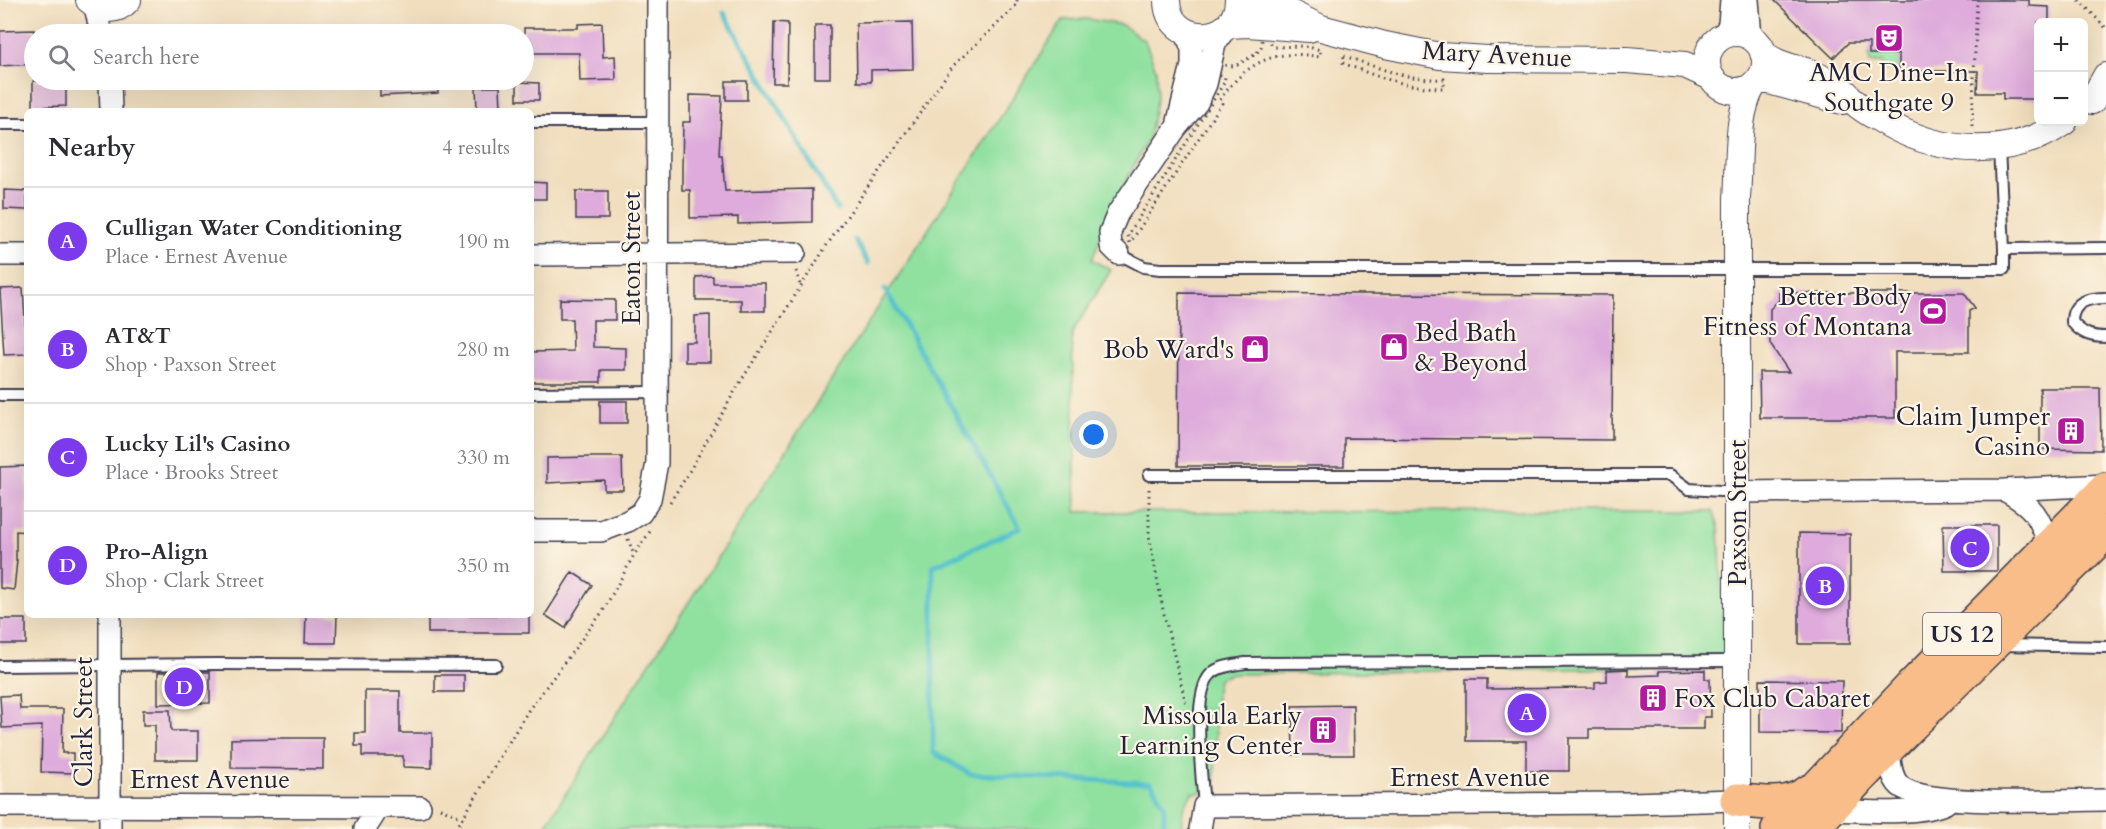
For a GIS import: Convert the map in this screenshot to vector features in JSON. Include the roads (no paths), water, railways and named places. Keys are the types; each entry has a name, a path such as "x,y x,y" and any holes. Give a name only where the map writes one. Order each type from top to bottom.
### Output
{"highway":[{"name":"US 12","path":"1821,807 1981,615 2049,548 2106,487"},
{"name":"US 12","path":"1778,829 1821,807 1889,747 2106,532"},
{"path":"1737,814 1801,798 1821,807"}],"street":[{"name":"Eaton Street","path":"534,531 601,531 648,518 657,463 658,0"},
{"path":"1145,0 1159,5 1174,16 1192,49 1191,65 1176,128"},
{"path":"1119,254 1111,246 1110,232 1118,213 1176,128 1197,102 1206,84 1215,44 1235,17 1238,0"},
{"name":"Mary Avenue","path":"1254,0 1290,13 1326,36"},
{"path":"1731,0 1729,24 1710,50 1707,59 1714,80 1724,89 1742,90 1756,83 1769,81 1859,106"},
{"path":"1748,0 1757,45 1765,63 1763,72 1756,83"},
{"path":"101,2 101,24"},
{"path":"101,2 110,24"},
{"name":"Mary Avenue","path":"1174,16 1205,36 1226,28 1248,24 1303,30 1440,56 1488,59 1592,59 1685,65 1714,80"},
{"path":"1719,40 1732,34 1742,34 1777,63 1814,75 1842,89 1859,106 1923,141 1955,148 1999,148 2019,143 2059,126"},
{"name":"Mary Avenue","path":"1592,59 1642,50 1696,47 1719,40"},
{"path":"2094,100 2106,76"},
{"name":"Paxson Street","path":"1714,80 1723,94 1726,106 1737,198"},
{"name":"Paxson Street","path":"1737,814 1737,198 1742,117 1746,98 1756,83"},
{"path":"110,90 111,108"},
{"path":"0,255 24,255"},
{"path":"534,255 658,255 795,261"},
{"path":"1736,492 2106,487"},
{"path":"2004,490 2036,513 2049,548"},
{"name":"Clark Street","path":"110,618 111,829"},
{"path":"1889,747 1893,772 1900,786 1918,794 1951,801 2106,800"},
{"path":"1821,807 1914,810 1937,807 1951,801"},
{"name":"Ernest Avenue","path":"1204,806 1618,803 1737,814"},
{"name":"Ernest Avenue","path":"0,806 420,807"},
{"path":"1200,829 1204,806"},
{"path":"365,829 379,807"}],"lane":[{"path":"534,122 658,122"},
{"path":"0,124 24,124"},
{"path":"1119,254 1144,267 1160,269 2004,269 1999,148"},
{"path":"2004,249 2106,248"},
{"path":"2106,298 2090,298 2081,301 2072,316 2072,322 2081,333 2106,337"},
{"path":"534,393 658,392"},
{"path":"0,395 24,395"},
{"path":"1149,476 1670,476 1689,489 1736,492"},
{"path":"1992,645 2106,647"},
{"path":"1204,806 1199,714 1202,691 1210,674 1227,666 1245,663 1737,661"},
{"path":"0,666 496,665"}],"waterway":[{"path":"724,13 837,209"},
{"path":"855,240 868,263"},
{"path":"885,289 1020,528 933,566 933,752 970,774 1151,783 1164,805 1164,829"}],"place":[{"name":"AMC Dine-In Southgate 9","path":"1889,38"},
{"name":"Better Body Fitness of Montana","path":"1933,311"},
{"name":"Bed Bath & Beyond","path":"1394,347"},
{"name":"Bob Ward's","path":"1255,349"},
{"name":"Claim Jumper Casino","path":"2071,431"},
{"name":"Lucky Lil's Casino","path":"1970,548"},
{"name":"AT&T","path":"1825,586"},
{"name":"Pro-Align","path":"184,687"},
{"name":"Fox Club Cabaret","path":"1653,698"},
{"name":"Culligan Water Conditioning","path":"1527,713"},
{"name":"Missoula Early Learning Center","path":"1323,730"}]}
